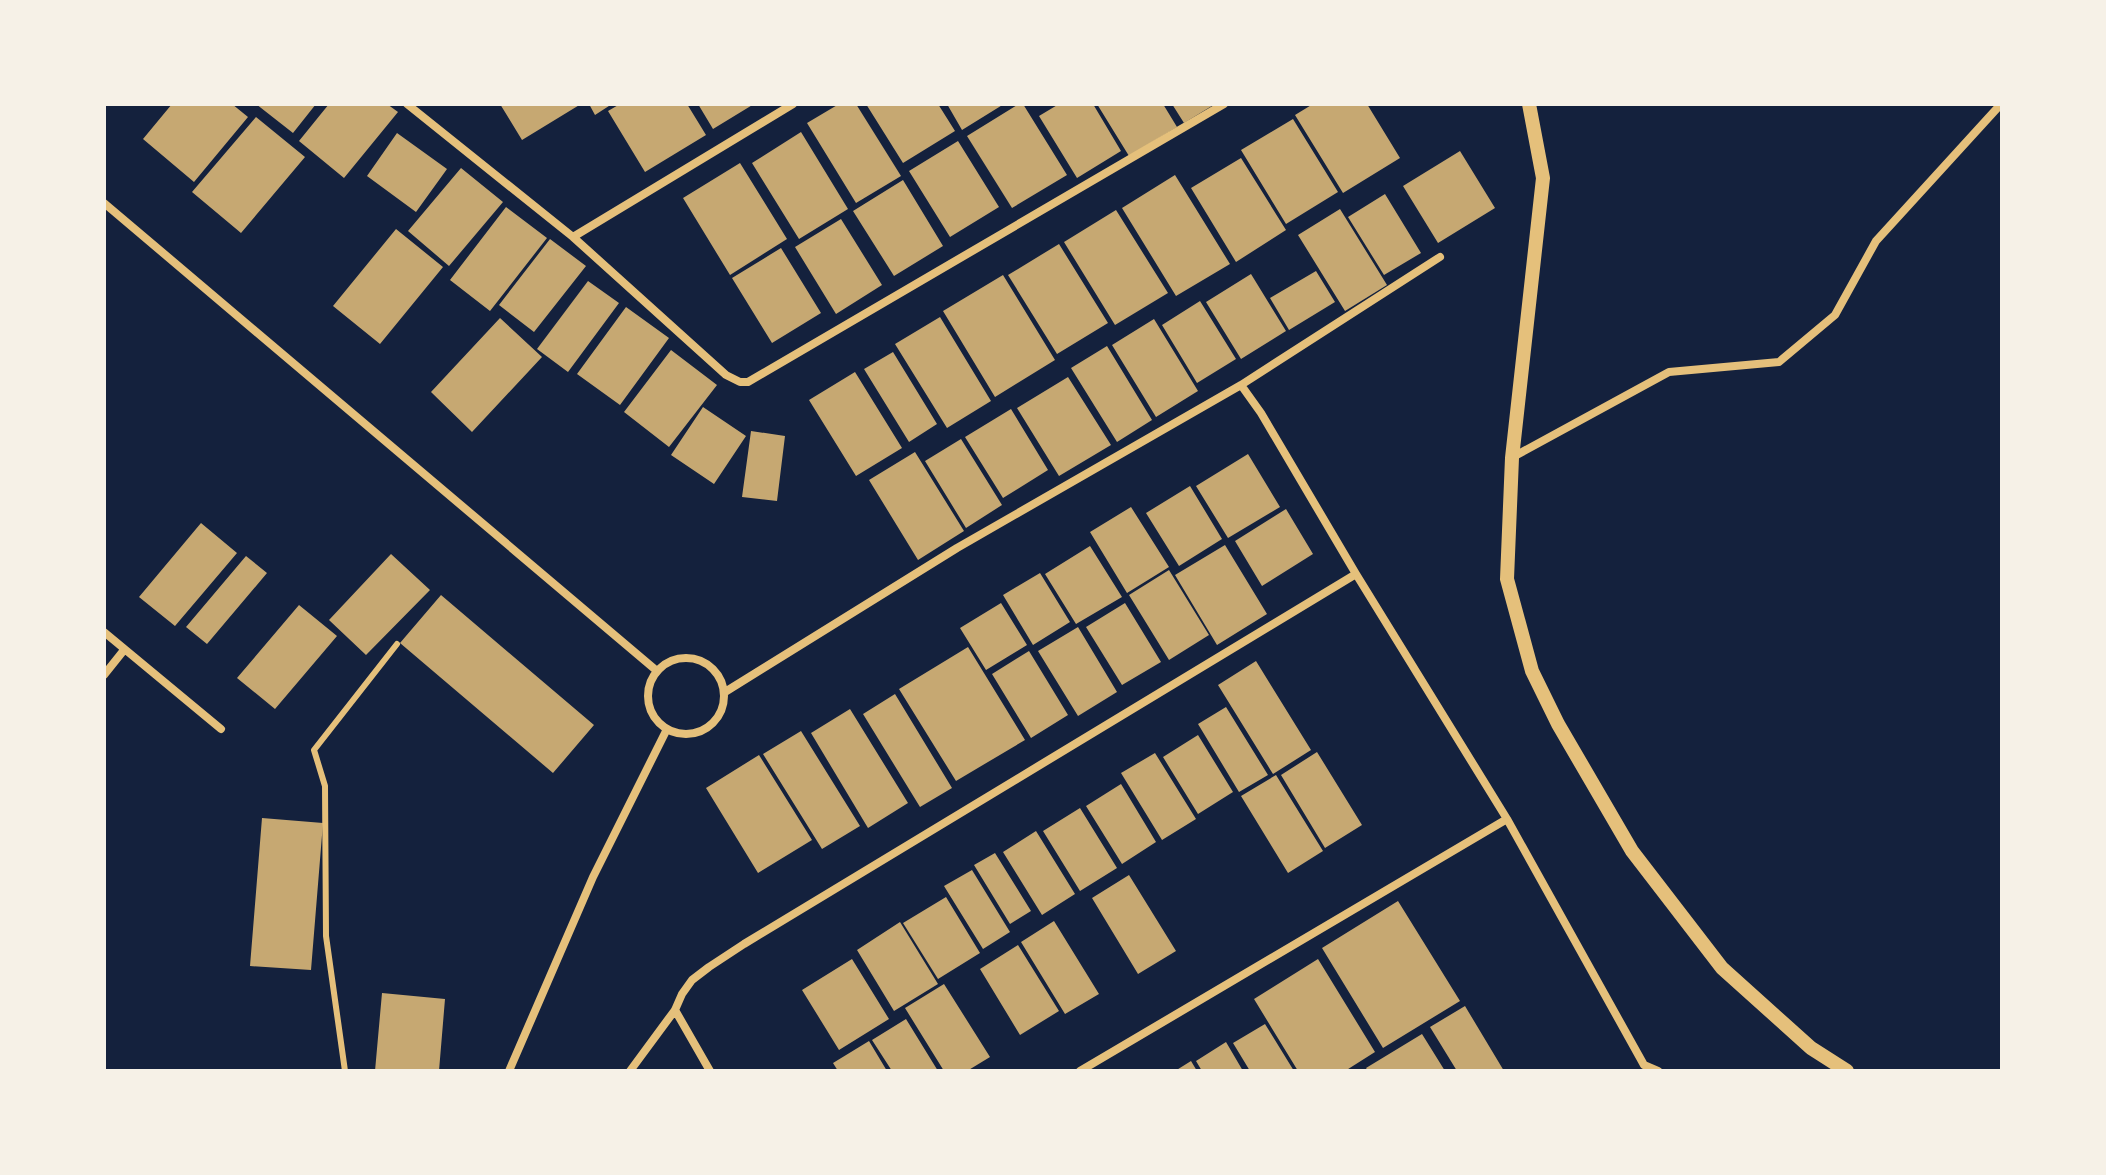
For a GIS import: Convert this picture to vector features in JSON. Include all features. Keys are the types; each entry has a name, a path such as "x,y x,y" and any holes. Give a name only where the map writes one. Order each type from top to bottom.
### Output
{"street":[{"path":"407,104 573,237 726,375 740,382 748,382 1224,104"},
{"path":"573,237 793,104"},
{"path":"1529,104 1543,178 1512,458 1507,579 1532,671 1558,724 1632,851 1722,968 1811,1048 1847,1071"},
{"path":"1512,458 1669,372 1779,362 1835,315 1876,241 2001,104"},
{"path":"104,203 657,671"},
{"path":"725,692 957,548 1241,385 1440,257"},
{"path":"1241,385 1261,413 1507,819 1644,1065 1658,1071"},
{"path":"630,1071 675,1010 692,980 709,967 1356,574"},
{"path":"104,632 221,729"},
{"path":"104,675 124,650"},
{"path":"683,658 711,666 725,692 724,706 718,718 694,734 680,734 667,729 655,718 648,702 650,686 657,671 669,662 683,658"},
{"path":"509,1071 593,877 667,729"},
{"path":"1080,1071 1507,819"},
{"path":"675,1010 710,1071"},
{"path":"1635,1071 1644,1065"}],"lane":[{"path":"345,1071 326,936 325,786 314,750 397,644"}],"building":[{"path":"172,104 232,104 248,117 194,182 143,139"},
{"path":"256,104 316,104 293,133"},
{"path":"329,104 387,104 398,112 344,178 299,141"},
{"path":"500,104 581,104 522,140"},
{"path":"589,104 612,104 595,115"},
{"path":"620,104 687,104 706,135 645,172 608,111"},
{"path":"698,104 754,104 713,129"},
{"path":"839,104 856,104 901,176 856,203 807,123"},
{"path":"866,104 938,104 955,131 903,163"},
{"path":"947,104 1004,104 962,130"},
{"path":"1023,104 1067,175 1012,208 967,136"},
{"path":"1059,104 1093,104 1121,151 1077,178 1039,116"},
{"path":"1097,104 1163,104 1177,127 1129,156"},
{"path":"1172,104 1215,104 1184,123"},
{"path":"1313,104 1367,104 1400,158 1343,193 1295,115"},
{"path":"256,117 305,157 241,233 192,192"},
{"path":"1293,119 1338,192 1286,224 1241,150"},
{"path":"801,132 848,209 799,239 752,163"},
{"path":"397,133 447,169 416,212 367,176"},
{"path":"958,141 999,207 950,237 909,171"},
{"path":"1460,151 1495,208 1438,243 1403,186"},
{"path":"1241,158 1286,230 1236,262 1191,188"},
{"path":"740,163 787,239 730,275 683,198"},
{"path":"461,168 503,202 449,266 408,231"},
{"path":"1175,175 1230,264 1176,296 1122,208"},
{"path":"903,180 943,246 894,276 853,211"},
{"path":"1385,194 1421,253 1384,275 1348,217"},
{"path":"506,207 547,238 490,311 450,280"},
{"path":"1340,209 1387,285 1345,311 1298,235"},
{"path":"1116,210 1168,293 1115,325 1064,242"},
{"path":"841,219 882,285 836,314 795,247"},
{"path":"396,229 443,267 380,344 333,306"},
{"path":"550,239 586,266 534,332 499,305"},
{"path":"1059,244 1108,323 1057,354 1008,275"},
{"path":"781,248 821,313 772,343 732,278"},
{"path":"1316,271 1335,302 1289,330 1270,298"},
{"path":"1251,274 1286,331 1241,359 1206,302"},
{"path":"1003,275 1055,360 995,397 943,311"},
{"path":"588,281 619,303 568,372 537,349"},
{"path":"1200,301 1236,359 1197,383 1162,325"},
{"path":"626,307 669,338 620,405 577,374"},
{"path":"940,317 991,401 947,428 895,344"},
{"path":"500,318 542,357 472,432 431,392"},
{"path":"1154,319 1198,391 1156,417 1112,345"},
{"path":"1107,346 1152,420 1117,442 1071,368"},
{"path":"671,350 717,385 669,447 624,412"},
{"path":"893,352 937,424 909,442 864,369"},
{"path":"855,372 902,448 856,476 809,400"},
{"path":"1068,377 1111,445 1059,476 1017,408"},
{"path":"703,407 746,436 714,484 671,455"},
{"path":"1011,409 1048,470 1003,498 965,437"},
{"path":"751,431 785,436 777,501 742,497"},
{"path":"961,439 1002,505 966,528 925,461"},
{"path":"915,452 964,531 918,560 869,480"},
{"path":"1248,454 1280,507 1228,538 1196,486"},
{"path":"1190,486 1222,539 1179,566 1146,513"},
{"path":"1131,507 1169,567 1127,593 1090,532"},
{"path":"1286,509 1313,554 1262,586 1235,541"},
{"path":"201,523 237,553 175,626 139,597"},
{"path":"1225,545 1267,614 1217,645 1175,575"},
{"path":"1090,546 1122,597 1076,624 1045,574"},
{"path":"391,554 430,590 366,655 329,620"},
{"path":"246,556 267,573 207,644 186,627"},
{"path":"1169,570 1209,635 1169,660 1129,595"},
{"path":"1040,573 1070,622 1033,645 1003,595"},
{"path":"441,595 594,725 553,773 400,643"},
{"path":"1001,603 1027,645 986,670 960,628"},
{"path":"1125,603 1161,662 1122,685 1086,627"},
{"path":"299,605 337,636 275,709 237,678"},
{"path":"1078,627 1117,692 1078,716 1038,651"},
{"path":"968,647 1025,740 956,781 899,689"},
{"path":"1029,651 1068,715 1031,738 992,674"},
{"path":"1256,661 1311,750 1273,774 1218,685"},
{"path":"895,694 952,788 920,807 863,714"},
{"path":"1226,707 1268,775 1239,792 1198,724"},
{"path":"850,709 908,803 868,828 811,733"},
{"path":"801,731 860,826 822,849 763,754"},
{"path":"1198,735 1233,792 1198,814 1163,757"},
{"path":"1317,752 1362,825 1325,848 1281,775"},
{"path":"1155,753 1196,819 1162,840 1121,773"},
{"path":"759,755 812,840 758,873 706,788"},
{"path":"1276,775 1323,851 1288,873 1241,796"},
{"path":"1121,784 1156,842 1122,864 1086,806"},
{"path":"1080,808 1117,868 1080,891 1043,831"},
{"path":"262,818 323,823 311,970 250,966"},
{"path":"1036,831 1075,894 1042,915 1003,852"},
{"path":"995,853 1031,911 1010,924 974,865"},
{"path":"972,870 1010,932 983,949 944,886"},
{"path":"1129,875 1176,951 1138,974 1092,898"},
{"path":"946,897 980,953 938,979 903,923"},
{"path":"1398,901 1460,1001 1383,1048 1322,948"},
{"path":"1054,921 1099,994 1065,1014 1021,942"},
{"path":"900,922 938,984 894,1011 857,950"},
{"path":"1018,945 1059,1011 1020,1035 980,969"},
{"path":"852,959 889,1019 839,1050 802,990"},
{"path":"1318,959 1375,1052 1345,1071 1298,1071 1254,999"},
{"path":"944,984 990,1057 967,1071 944,1071 905,1008"},
{"path":"382,993 445,999 439,1071 375,1071"},
{"path":"1465,1006 1504,1071 1457,1071 1430,1027"},
{"path":"906,1019 938,1071 892,1071 872,1040"},
{"path":"1265,1024 1294,1071 1250,1071 1233,1043"},
{"path":"1422,1034 1445,1071 1368,1071 1366,1068"},
{"path":"869,1041 887,1071 838,1071 833,1063"},
{"path":"1226,1042 1243,1071 1202,1071 1196,1061"},
{"path":"1191,1061 1197,1071 1175,1071"}]}
